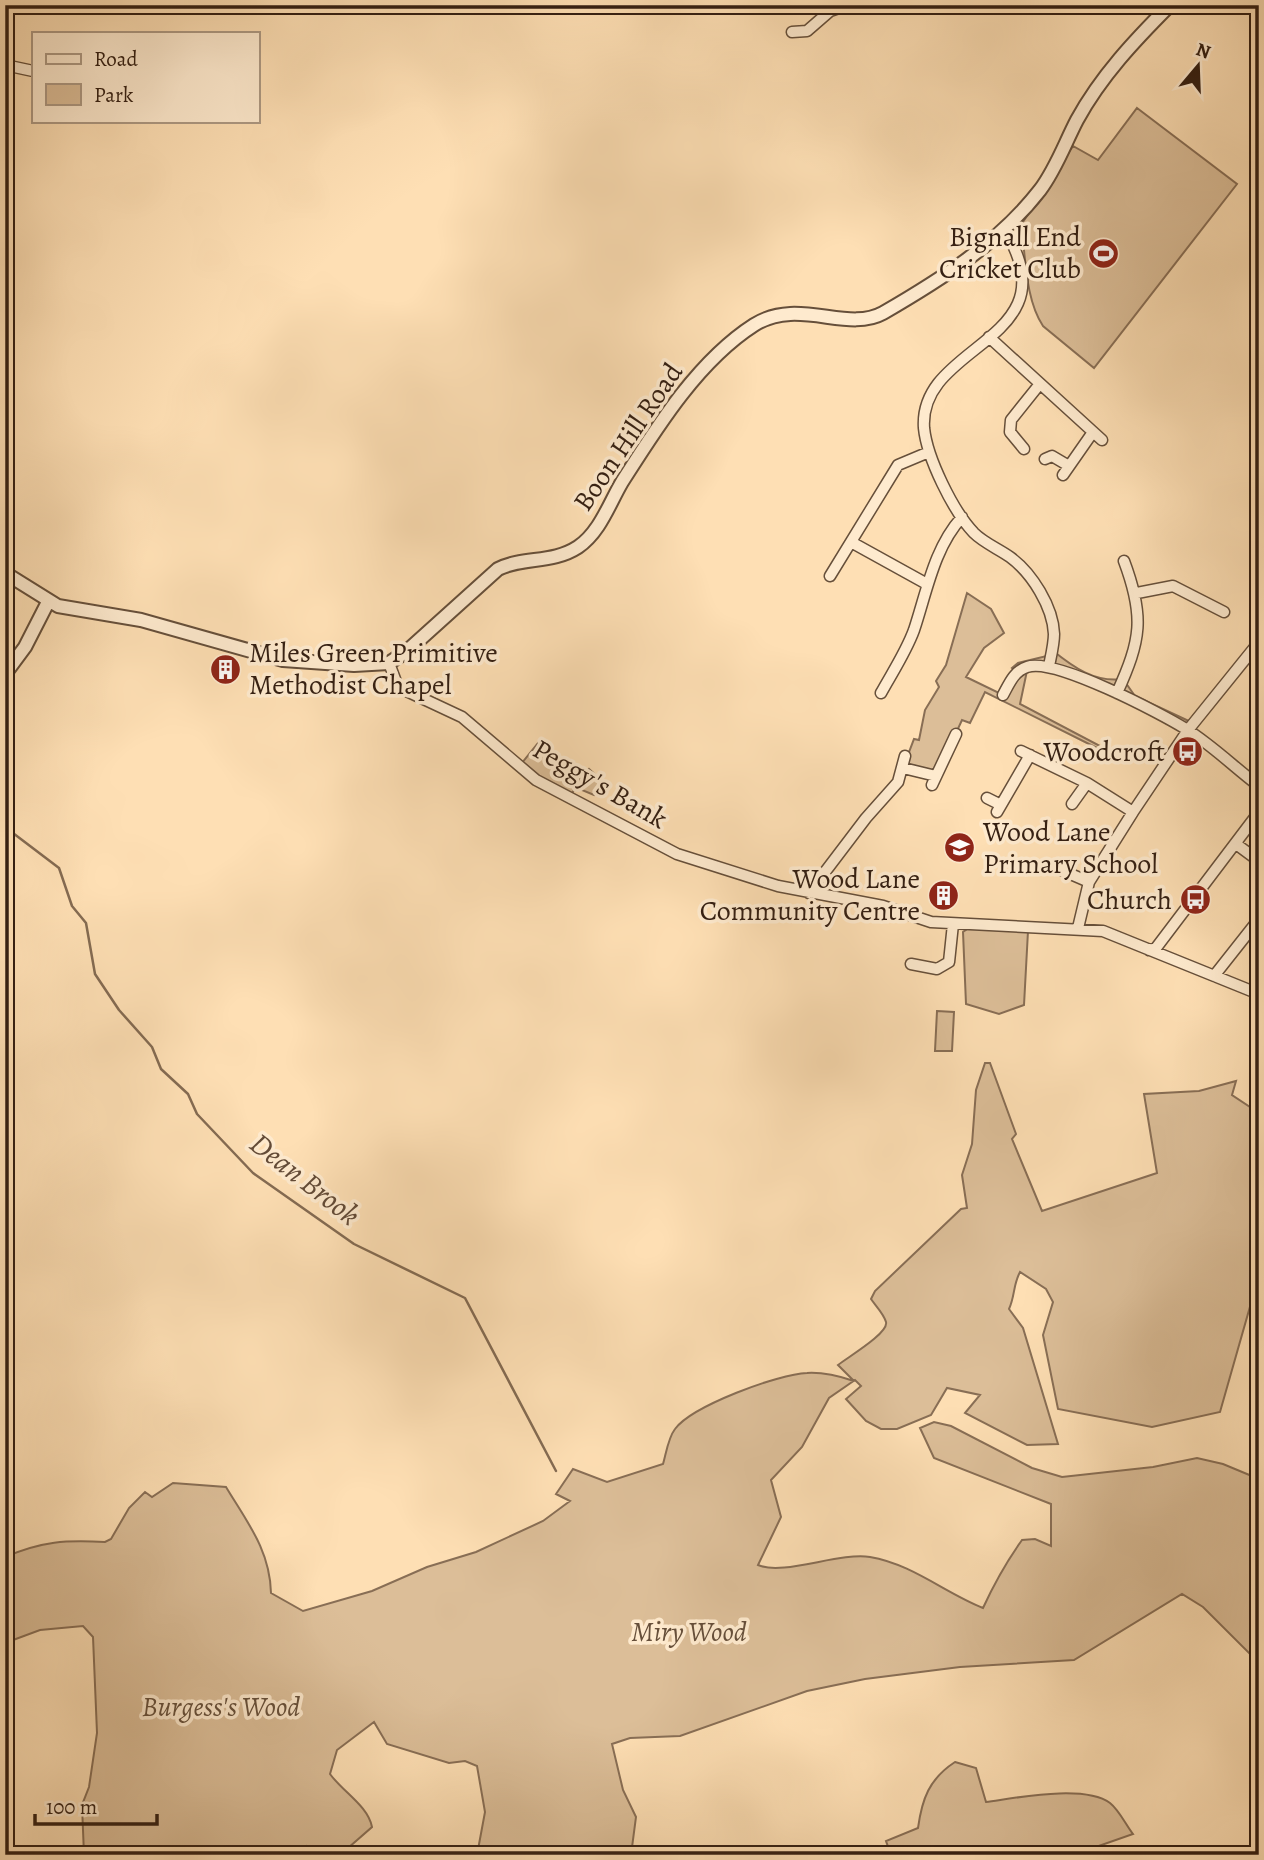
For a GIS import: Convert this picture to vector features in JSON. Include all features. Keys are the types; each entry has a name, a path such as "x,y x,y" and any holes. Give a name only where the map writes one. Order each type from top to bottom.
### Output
{"street":[{"path":"792,32 807,31 828,8 847,5"},
{"name":"Boon Hill Road","path":"389,663 498,569 515,562 552,559 587,540 634,463 682,393 754,325 786,312 861,318 881,314 950,273 1004,229 1041,188 1087,103 1123,54 1170,5"},
{"path":"5,65 32,71"},
{"path":"1004,229 1022,269 1023,288 1018,308 945,377 932,394 924,425 929,452 962,517 975,534 1013,559 1042,595 1054,634 1049,666"},
{"path":"989,337 1102,440"},
{"path":"1021,449 1010,432 1011,421 1040,386"},
{"path":"1045,459 1052,456 1066,470 1093,432"},
{"path":"830,576 898,465 929,452"},
{"path":"881,693 913,633 927,584 948,533 962,517"},
{"path":"851,542 927,584"},
{"path":"1117,693 1131,663 1139,629 1136,593 1123,569"},
{"path":"9,576 48,602 141,620 283,660 354,665 389,663"},
{"path":"1136,593 1173,586 1224,612"},
{"path":"5,674 25,648 48,602"},
{"path":"1078,928 1090,882 1133,812 1188,730 1259,642"},
{"name":"Peggy's Bank","path":"389,663 398,687 462,717 536,780 677,854 778,886 883,906 930,922 1103,931 1259,994"},
{"path":"1003,695 1018,672 1028,666 1049,666 1117,693 1188,730 1259,786"},
{"path":"903,768 934,780 956,734"},
{"path":"987,798 999,808 1025,753 1087,783 1133,812"},
{"path":"809,892 866,818 898,782 905,756"},
{"path":"1072,804 1087,783"},
{"path":"1149,950 1156,948 1259,812"},
{"path":"1236,844 1259,861"},
{"path":"1052,866 1090,882"},
{"path":"1214,976 1259,919"},
{"path":"911,964 937,969 949,961 953,924"}],"green space":[{"name":"Bignall End Cricket Club","path":"1137,108 1237,184 1094,368 1043,326 1037,315 1029,291 1021,225 1073,146 1098,160"},
{"path":"967,593 991,609 1004,633 984,648 966,677 1003,695 1017,672 1012,668 1018,663 1051,655 1052,650 1076,668 1094,676 1123,679 1135,696 1193,723 1188,730 1050,666 1028,666 1020,704 1100,746 1099,749 985,692 970,723 962,720 936,776 903,768 914,739 919,740 925,710 939,687 936,681 946,665"},
{"path":"538,743 576,783 589,769 603,782 594,795 575,787 572,794 535,775 522,763"},
{"path":"970,927 1028,931 1024,1005 999,1014 966,1004 963,932"},
{"path":"937,1011 954,1012 952,1051 935,1051"},
{"path":"985,1063 990,1063 1016,1134 1012,1139 1042,1211 1157,1173 1144,1094 1199,1091 1236,1081 1232,1095 1259,1113 1259,1275 1220,1412 1152,1427 1058,1409 1043,1335 1053,1302 1046,1289 1020,1272 1009,1309 1023,1328 1058,1444 1027,1445 965,1413 980,1395 947,1388 931,1415 897,1429 881,1429 866,1421 846,1399 861,1386 838,1365 875,1338 885,1327 883,1316 871,1299 875,1291 961,1209 967,1208 962,1175 972,1144 976,1090"},
{"path":"807,1373 854,1381 829,1398 802,1447 771,1480 781,1517 758,1565 782,1568 857,1556 870,1557 914,1572 983,1608 1022,1540 1035,1539 1051,1546 1051,1504 934,1458 920,1428 934,1422 951,1426 1032,1468 1062,1477 1153,1467 1197,1458 1223,1464 1259,1479 1259,1652 1253,1657 1203,1607 1182,1594 1074,1660 960,1667 865,1679 807,1691 680,1736 630,1738 612,1744 623,1790 636,1817 631,1855 477,1855 485,1812 477,1766 465,1761 449,1763 387,1744 374,1722 337,1750 330,1774 366,1812 372,1827 340,1855 309,1855 306,1847 302,1855 84,1855 82,1805 89,1787 97,1733 93,1637 83,1626 40,1630 5,1643 5,1557 54,1543 105,1542 111,1539 129,1508 145,1492 152,1497 173,1483 226,1487 262,1550 271,1593 303,1611 372,1591 427,1567 476,1552 543,1521 570,1501 556,1494 573,1469 607,1482 663,1464 669,1441 684,1420 736,1393 777,1379"},
{"path":"955,1762 976,1768 986,1802 1067,1793 1098,1797 1113,1806 1133,1834 1073,1855 891,1855 886,1841 918,1828 928,1790 939,1775"}],"waterway":[{"name":"Dean Brook","path":"5,827 59,868 72,906 86,923 95,974 119,1010 152,1047 161,1069 188,1094 197,1114 253,1173 354,1244 465,1298 556,1471"}],"place":[{"name":"Bignall End Cricket Club","path":"1104,253"},
{"name":"Miles Green Primitive Methodist Chapel","path":"226,669"},
{"name":"Woodcroft","path":"1188,752"},
{"name":"Wood Lane Primary School","path":"960,848"},
{"name":"Wood Lane Community Centre","path":"943,895"},
{"name":"Church","path":"1195,900"}],"park label":[{"name":"Miry Wood","path":"689,1632"},
{"name":"Burgess's Wood","path":"221,1707"}]}
